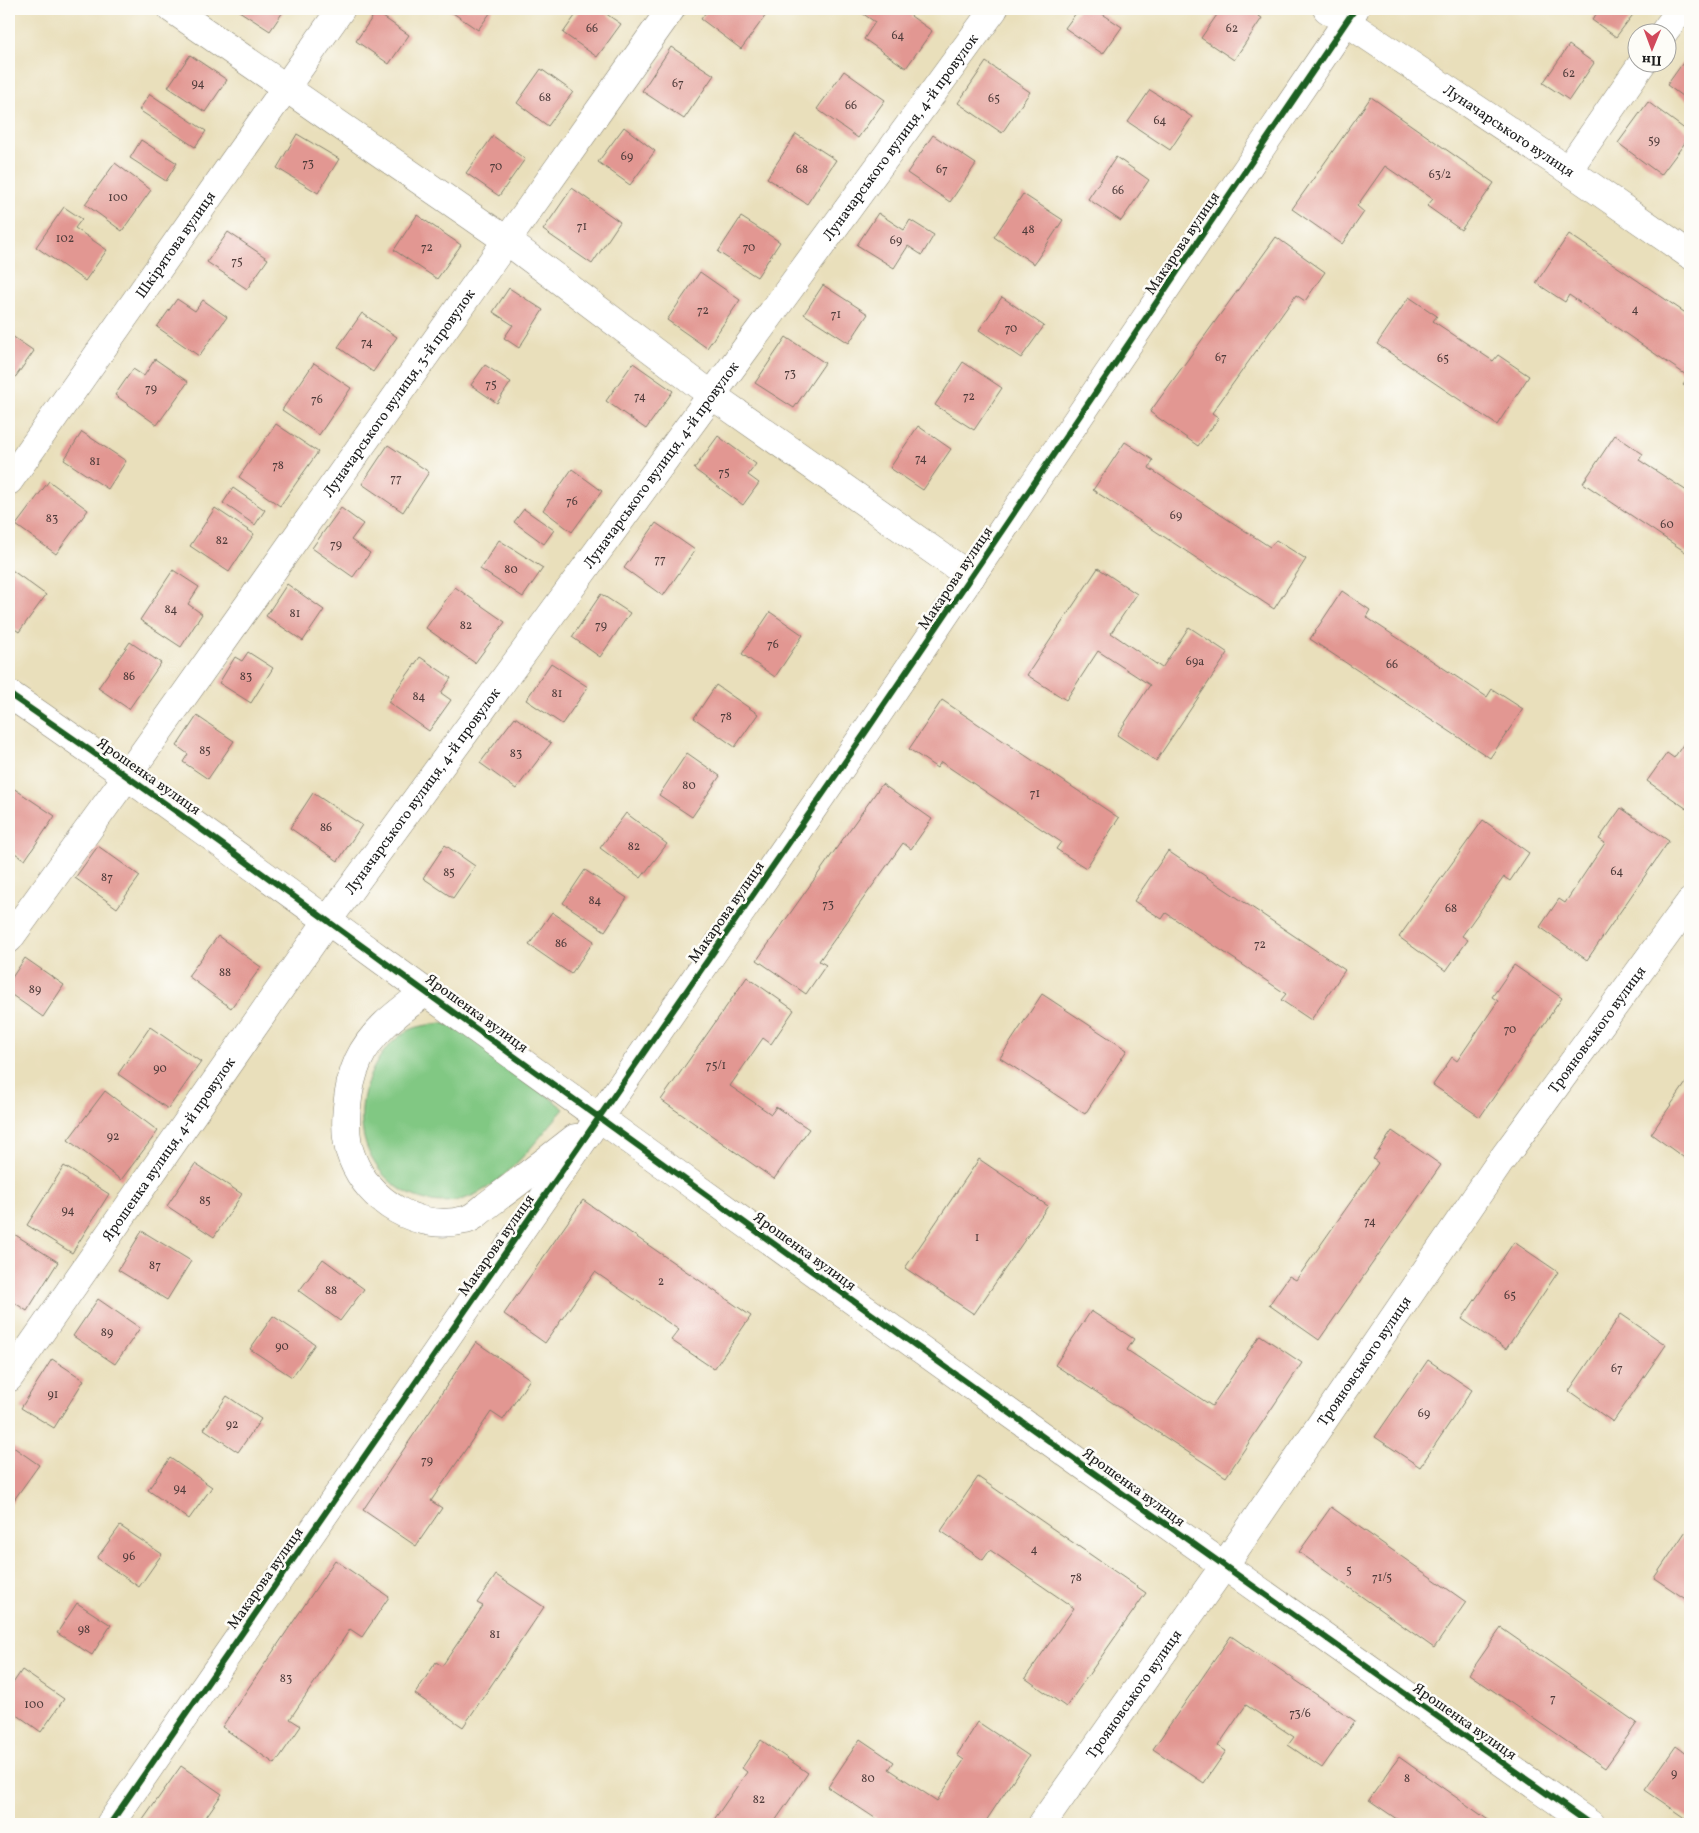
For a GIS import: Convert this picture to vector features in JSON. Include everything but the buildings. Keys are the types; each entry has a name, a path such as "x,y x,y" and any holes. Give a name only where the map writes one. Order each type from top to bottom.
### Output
{"street":[{"path":"172,9 506,240 713,396 971,577"},
{"name":"Шкірятова вулиця","path":"9,481 341,9"},
{"name":"Луначарського вулиця, 3-й провулок","path":"9,939 128,776 671,9"},
{"name":"Луначарського вулиця, 4-й провулок","path":"328,920 713,396 994,9"},
{"path":"1671,22 1681,9"},
{"name":"Луначарського вулиця","path":"1343,13 1690,255"},
{"name":"Макарова вулиця","path":"110,1824 971,577 1343,13"},
{"path":"1568,170 1636,72"},
{"name":"Ярошенка вулиця","path":"9,694 128,776 599,1118 1224,1566 1590,1824"},
{"name":"Трояновського вулиця","path":"1042,1824 1224,1566 1498,1165 1690,902"},
{"name":"Ярошенка вулиця, 4-й провулок","path":"9,1378 328,920"},
{"path":"426,991 372,1036 358,1061 348,1097 346,1129 352,1157 366,1183 385,1203 412,1218 438,1223 467,1220 537,1168 599,1118"}],"green space":[{"path":"441,1023 458,1027 493,1052 564,1109 504,1175 480,1192 463,1199 446,1202 429,1201 413,1196 384,1176 374,1162 366,1145 362,1114 363,1098 367,1083 382,1054 404,1033 422,1026"}],"cycle path":[{"path":"110,1824 865,733 1355,9"},
{"path":"9,694 233,852 530,1068 1219,1562 1590,1824"}]}
